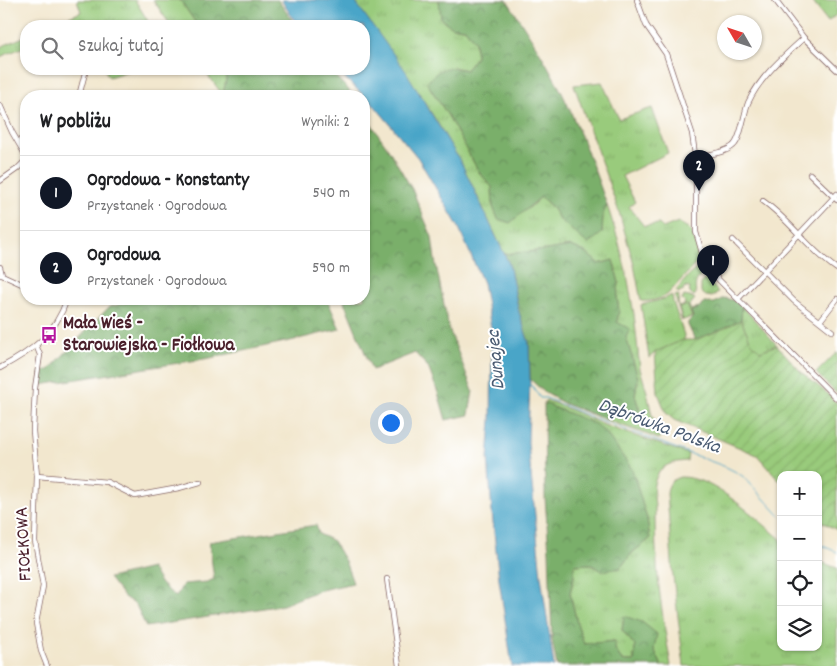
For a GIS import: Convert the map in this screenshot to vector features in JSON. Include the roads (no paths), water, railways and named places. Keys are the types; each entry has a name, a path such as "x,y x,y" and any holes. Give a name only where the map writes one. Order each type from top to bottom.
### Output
{"street":[{"path":"637,0 646,25 663,49 670,63 692,133 696,157 696,232 704,260 710,270 837,399"},
{"path":"775,0 804,38 837,70"},
{"path":"696,157 720,152 733,146 738,140 748,103 758,86 788,52 804,38"},
{"path":"81,90 84,75"},
{"path":"0,105 20,146"},
{"path":"0,181 20,166"},
{"path":"738,299 836,197 810,174"},
{"path":"763,201 837,269"},
{"path":"733,240 794,301 832,331"},
{"path":"0,267 1,275 20,283"},
{"path":"820,321 837,299"},
{"path":"0,368 23,356 41,341 51,330 65,305"},
{"name":"FIOŁKOWA","path":"36,345 40,355 35,390 33,431 38,476 35,541 43,586 36,622 41,651 47,666"},
{"path":"38,476 107,482 134,496 179,488 200,482"},
{"path":"387,579 399,666"}],"water":[{"path":"281,0 354,0 369,20 294,20"},
{"name":"Dunajec","path":"370,22 405,70 462,164 509,264 519,312 529,343 528,443 541,576 554,666 512,666 499,580 492,513 488,458 491,420 492,334 483,283 458,226 418,158 370,101 370,90 358,90 342,75 370,75"}],"waterway":[{"name":"Dąbrówka Polska","path":"528,384 533,387 540,398 546,398 738,473 745,478 780,516"},
{"name":"Dąbrówka Polska","path":"822,546 837,552"}],"place":[{"name":"Ogrodowa","path":"699,191"},
{"name":"Ogrodowa - Konstanty","path":"713,286"},
{"name":"Mała Wieś - Starowiejska - Fiołkowa","path":"49,335"}]}
